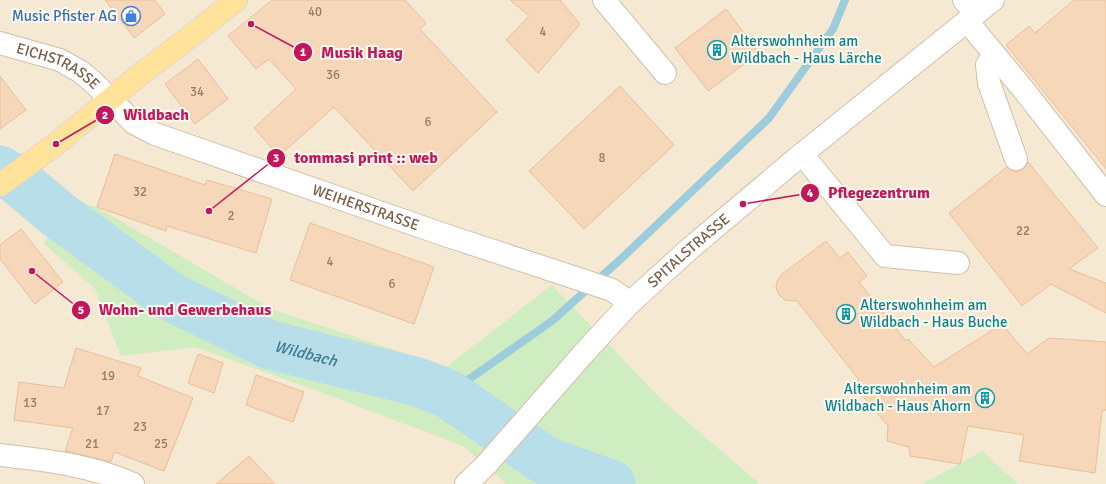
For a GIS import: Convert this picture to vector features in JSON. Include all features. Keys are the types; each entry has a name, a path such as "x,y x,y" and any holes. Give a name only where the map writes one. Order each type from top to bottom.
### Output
{"main road":[{"path":"0,185 56,144 142,73 236,0"}],"street":[{"path":"604,0 665,73"},
{"name":"SPITALSTRASSE","path":"466,484 486,465 527,417 630,303 687,250 969,12 993,0"},
{"path":"969,12 994,54 1106,195"},
{"name":"EICHSTRASSE","path":"0,43 60,60 81,72 110,99"},
{"path":"994,54 987,66 989,83 1016,159"},
{"name":"WEIHERSTRASSE","path":"110,99 134,123 154,134 434,231 612,290 630,303"},
{"path":"802,154 885,256 958,263"},
{"path":"0,456 49,460 88,468 133,484"}],"shaded area":[{"path":"0,0 1106,0 1106,484 0,484"}],"green space":[{"path":"80,203 97,207 271,309 446,367 552,285 662,400 760,484 506,484 463,446 315,390 195,347 121,356 95,289 43,243"},
{"path":"982,451 1018,484 923,484"}],"building":[{"path":"105,0 155,0 165,14 134,38"},
{"path":"272,0 405,0 426,23 420,29 497,112 413,191 334,107 279,156 254,128 296,89 269,59 256,69 228,36"},
{"path":"510,0 560,0 580,24 538,73 506,40 529,16"},
{"path":"1074,0 1106,0 1106,169 1006,45 1029,26 1035,33"},
{"name":"Alterswohnheim am Wildbach - Haus Lärche","path":"726,9 759,53 708,91 675,48"},
{"path":"198,59 228,99 195,124 165,84"},
{"path":"0,76 26,110 0,129"},
{"path":"620,86 674,145 584,229 529,171"},
{"path":"115,154 205,185 207,180 272,199 256,253 167,226 166,231 97,207"},
{"path":"1028,162 1098,248 1069,269 1106,283 1106,313 1051,284 1022,306 949,213 1007,167 1013,171 1020,171"},
{"path":"310,223 434,267 414,324 290,280"},
{"path":"21,229 63,282 35,304 0,259 0,245"},
{"name":"Alterswohnheim am Wildbach - Haus Ahorn","path":"826,241 840,258 848,252 867,276 859,282 906,341 908,339 934,367 1002,324 1027,354 1049,338 1106,342 1106,410 1102,411 1095,473 1019,461 1024,435 968,426 960,464 910,456 909,447 887,441 888,426 853,385 859,380 797,301 785,300 779,295 776,288 777,281 781,275"},
{"path":"76,348 141,368 138,376 193,398 164,471 114,452 111,462 65,451 73,428 14,420 19,382 64,388"},
{"path":"198,354 223,363 214,393 188,383"},
{"path":"256,375 304,392 293,422 246,405"},
{"path":"249,456 275,484 216,484"}],"waterway":[{"path":"448,394 552,321 622,258 769,118 833,29 845,0"},
{"name":"Wildbach","path":"0,170 17,180 56,213 171,297 270,345 418,382 448,394 546,461 611,484"}],"place":[{"name":"Music Pfister AG","path":"131,16"},
{"name":"Musik Haag","path":"251,24"},
{"name":"Alterswohnheim am Wildbach - Haus Lärche","path":"717,50"},
{"name":"Wildbach","path":"56,144"},
{"name":"Pflegezentrum","path":"743,204"},
{"name":"tommasi print :: web","path":"209,211"},
{"name":"Wohn- und Gewerbehaus","path":"32,271"},
{"name":"Alterswohnheim am Wildbach - Haus Buche","path":"846,314"},
{"name":"Alterswohnheim am Wildbach - Haus Ahorn","path":"985,398"}]}
